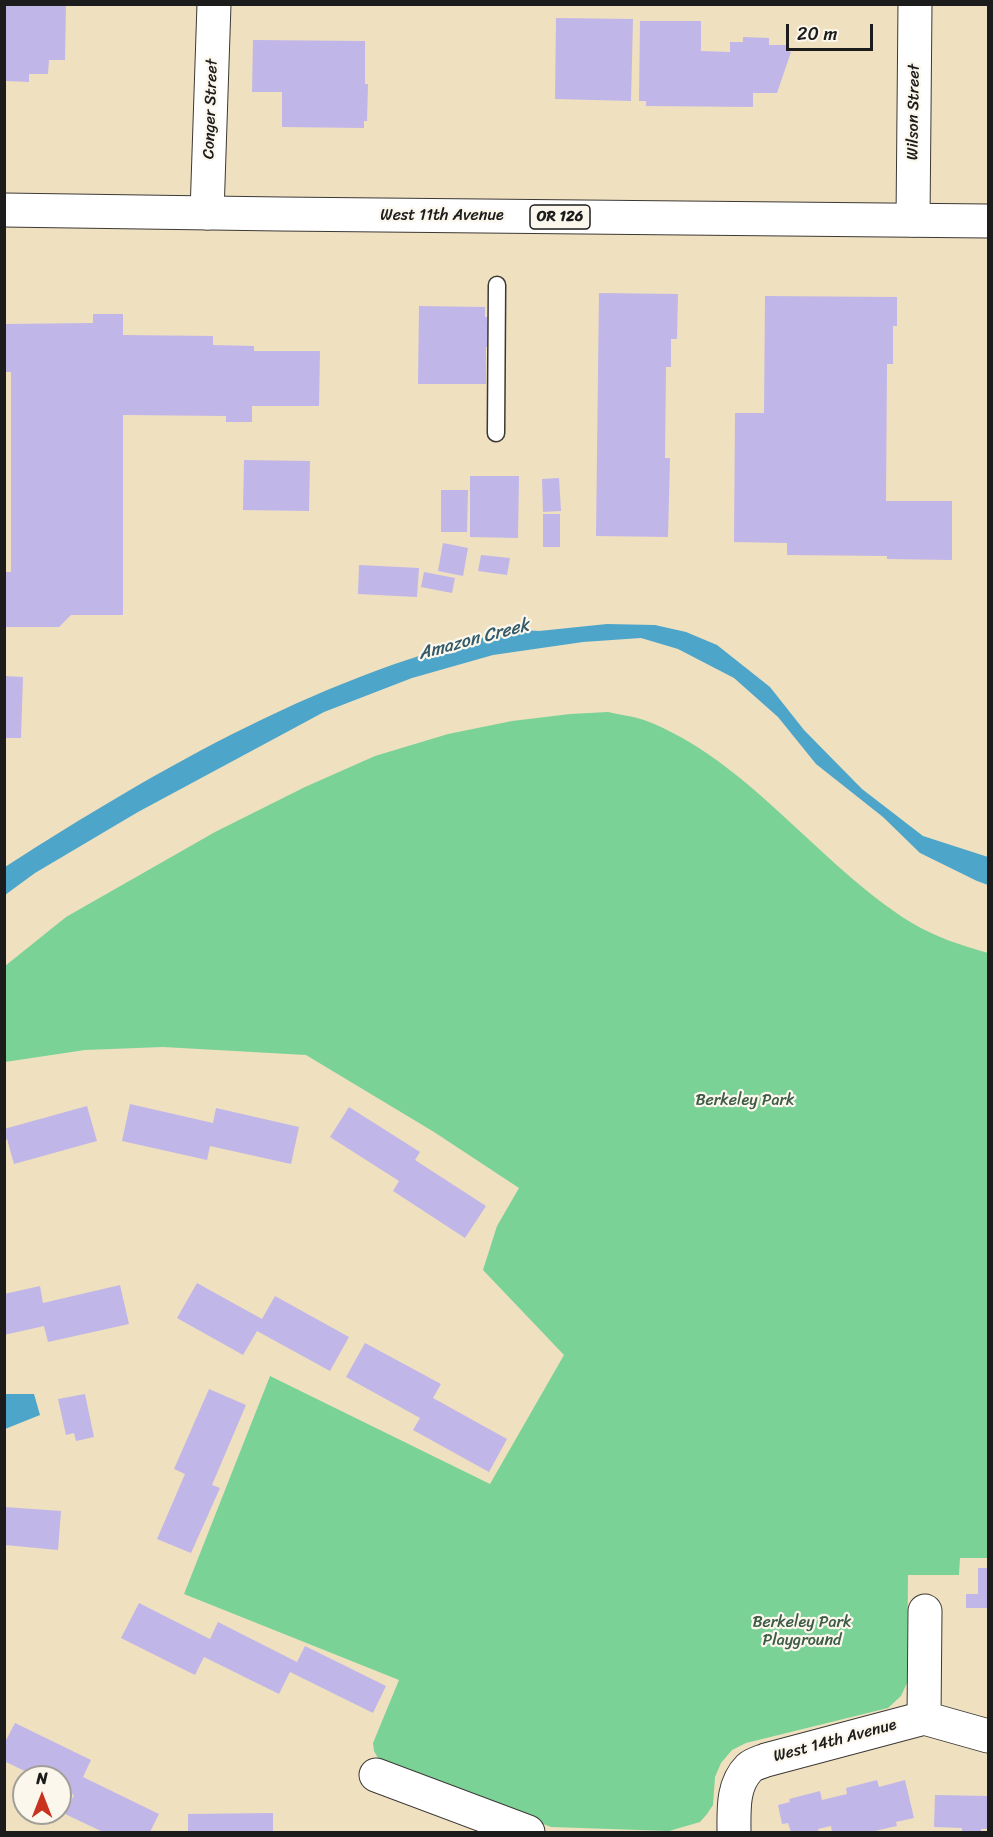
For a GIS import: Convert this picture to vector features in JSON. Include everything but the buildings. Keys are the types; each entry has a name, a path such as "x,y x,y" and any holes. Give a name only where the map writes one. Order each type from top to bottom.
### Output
{"street":[{"name":"Conger Street","path":"207,213 214,4"},
{"name":"Wilson Street","path":"913,220 915,4"},
{"name":"West 11th Avenue","path":"4,210 988,221"},
{"path":"925,1611 924,1718 988,1736"},
{"name":"West 14th Avenue","path":"734,1833 735,1798 740,1782 750,1767 766,1760 924,1718"},
{"path":"376,1775 528,1833"}],"lane":[{"path":"496,434 497,285"}],"green space":[{"name":"Berkeley Park","path":"608,712 644,720 682,738 717,760 750,786 878,899 930,933 988,953 988,1558 960,1558 959,1575 908,1575 907,1683 901,1696 888,1708 746,1743 732,1750 721,1763 715,1777 713,1805 707,1814 700,1822 669,1831 551,1827 378,1758 373,1743 399,1680 184,1594 270,1376 490,1484 564,1355 483,1270 497,1226 519,1188 434,1132 306,1055 163,1047 85,1050 5,1062 5,966 66,917 215,832 305,787 375,756 448,734 512,721"}],"water":[{"path":"607,624 655,625 686,632 717,645 770,687 804,730 862,789 923,836 988,857 988,885 920,853 883,817 816,764 778,717 734,678 678,649 641,638 583,642 493,655 412,678 324,712 138,812 35,873 5,895 5,867 124,793 248,726 312,696 378,670 444,648 512,631 539,631"},
{"path":"5,1394 34,1394 40,1415 5,1429"}],"water label":[{"name":"Amazon Creek","path":"474,640"}],"park label":[{"name":"Berkeley Park Playground","path":"802,1632"}]}
